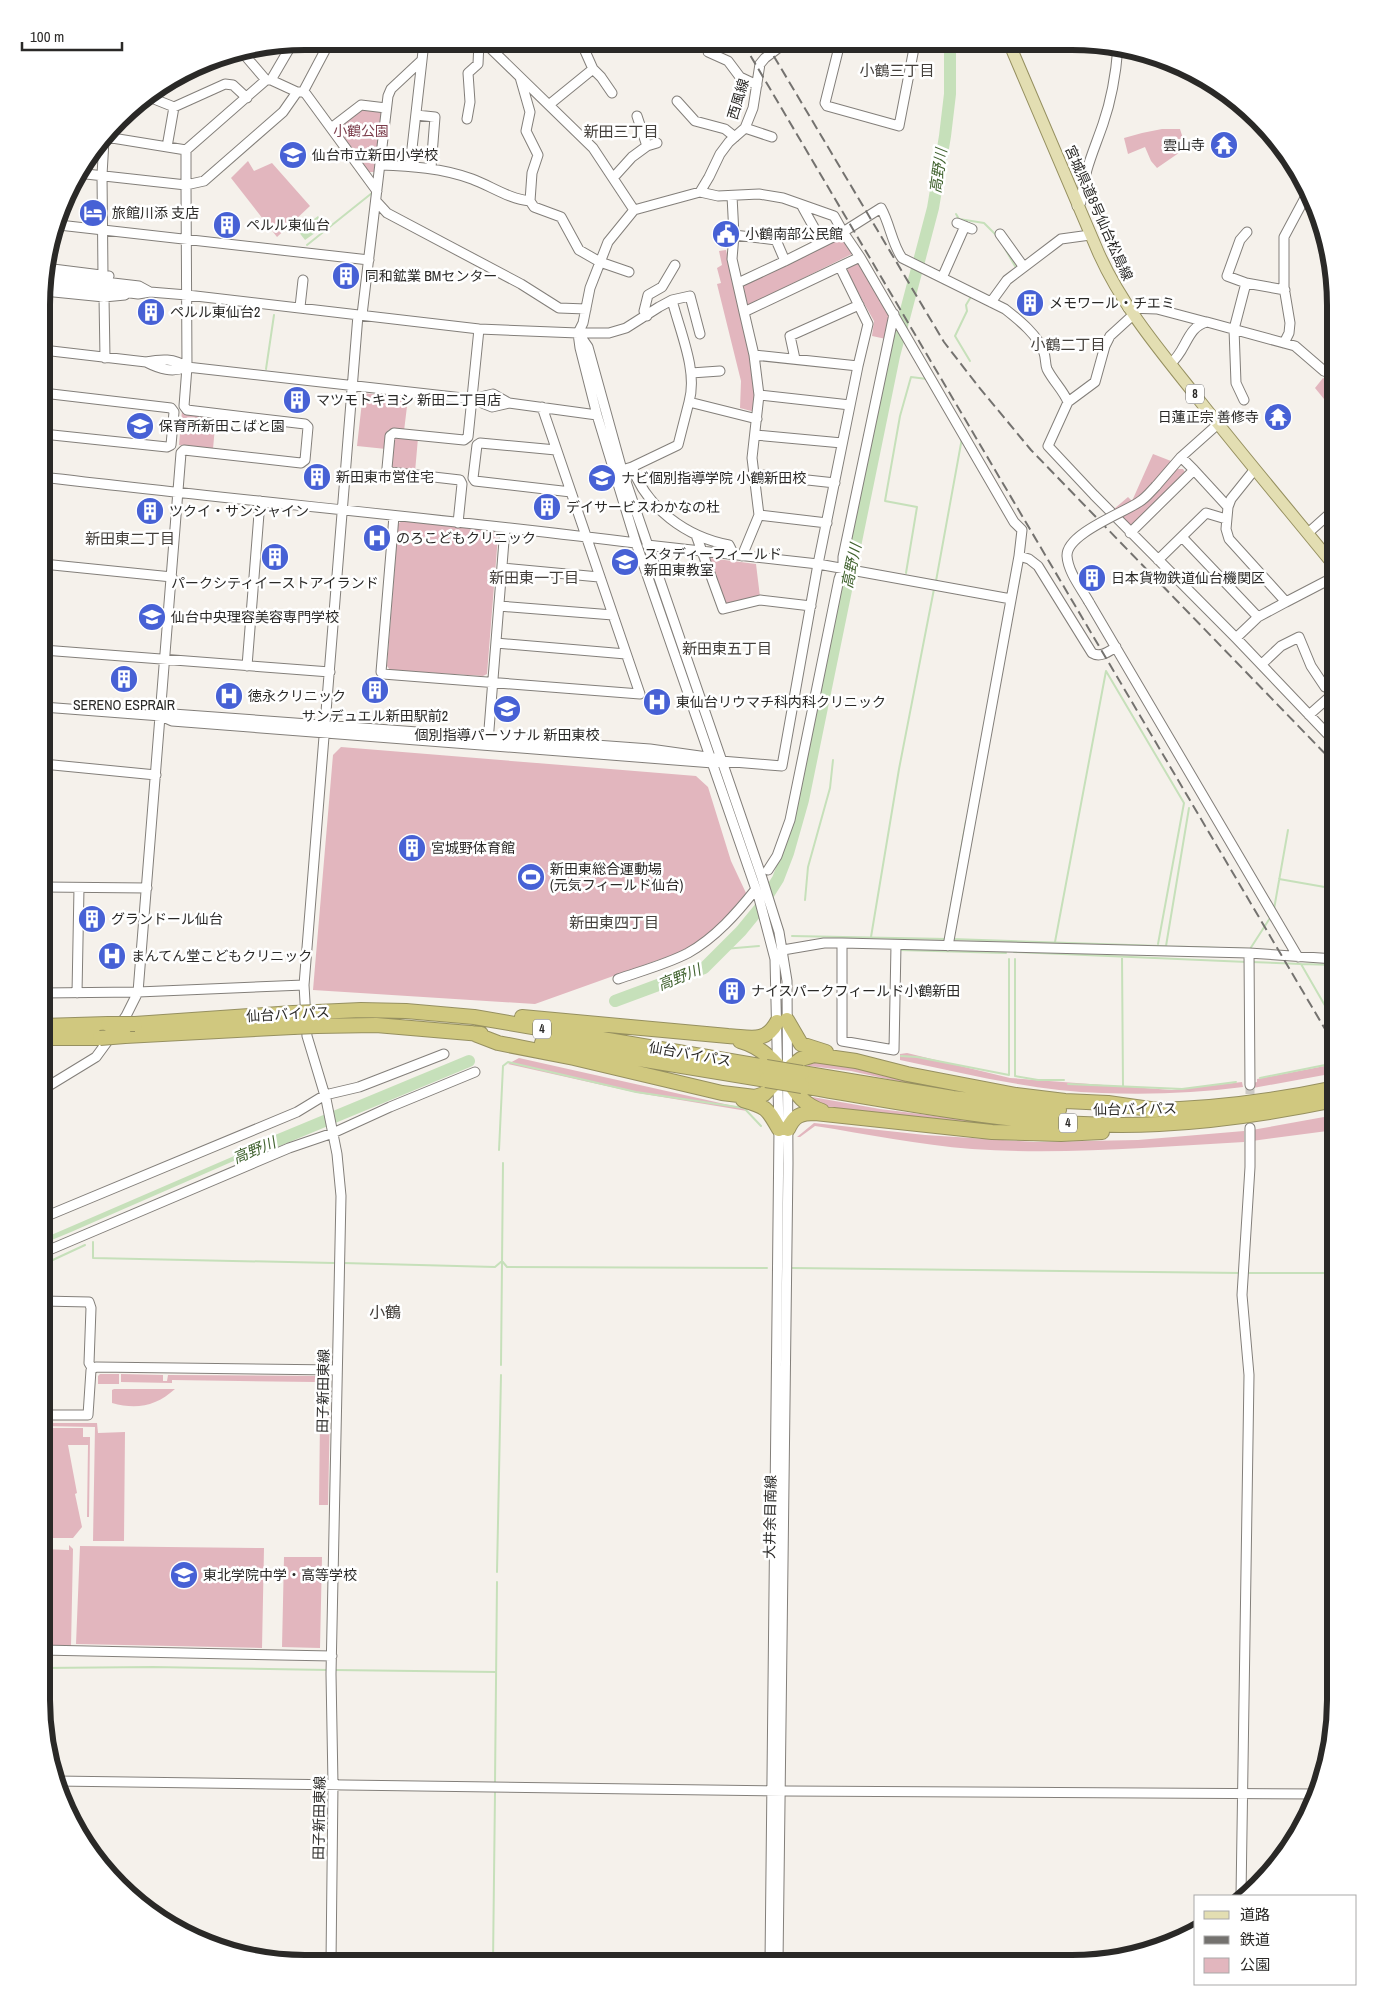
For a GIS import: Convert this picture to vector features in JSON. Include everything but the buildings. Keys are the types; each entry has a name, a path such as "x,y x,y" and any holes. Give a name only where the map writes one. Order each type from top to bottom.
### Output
{"highway":[{"name":"仙台バイパス","path":"317,1019 361,1010 474,1016 778,1075 956,1112 1008,1118 1073,1123 1158,1124 1262,1115 1327,1102"},
{"path":"474,1016 500,1015 761,1038 768,1035 782,1021 801,1044 813,1049 908,1074 1016,1095 1064,1101 1108,1103 1157,1110"},
{"name":"仙台バイパス","path":"50,1026 317,1019 472,1033 778,1075"},
{"name":"仙台バイパス","path":"50,1038 100,1038 293,1020"},
{"path":"472,1033 498,1043 574,1058 722,1093 764,1106 783,1129 799,1115 832,1114 992,1132 1051,1134 1107,1132 1158,1124"},
{"path":"728,1036 759,1048 778,1075 804,1102 832,1114"},
{"path":"722,1093 755,1096 764,1094 778,1075 801,1059 814,1055 856,1061"},
{"name":"仙台バイパス","path":"802,1080 1061,1110 1157,1110 1238,1104 1327,1089"}],"main road":[{"name":"宮城県道8号仙台松島線","path":"1012,50 1108,276 1130,312 1218,424 1327,557"}],"street":[{"path":"86,174 186,186 204,181 283,112 300,92 325,50"},
{"path":"410,166 423,50"},
{"path":"467,119 470,102 468,73 478,64 479,50"},
{"path":"492,50 550,104 593,148 634,210"},
{"path":"584,50 593,70 601,77 612,93"},
{"path":"708,50 708,52 728,61 740,77 757,85"},
{"name":"西風線","path":"700,192 720,154 745,128 752,108 760,64 776,50"},
{"path":"838,50 825,103 827,106 899,126 913,50"},
{"path":"112,139 186,150 268,80 287,51"},
{"path":"1077,206 1081,202 1088,162 1103,124 1112,93 1117,54"},
{"path":"247,57 268,80 300,92 331,128 377,191"},
{"name":"田子新田東線","path":"331,1955 334,1784 332,1665 341,1196 337,1154 326,1097 307,1036 304,985 353,386 386,108 391,89 422,60"},
{"path":"550,104 593,70"},
{"path":"520,77 530,112 526,131 538,155 532,174 530,201 534,207 561,217 579,250 600,262 629,272"},
{"path":"155,99 174,107 225,84 233,85 247,98"},
{"path":"677,101 694,121 725,129 735,137"},
{"path":"331,128 361,106 386,108"},
{"path":"167,147 174,107"},
{"path":"416,115 435,117 431,168"},
{"path":"637,116 647,146"},
{"path":"745,128 772,137"},
{"path":"613,178 632,157 647,146 657,143"},
{"path":"103,276 102,176 104,148"},
{"path":"50,1085 96,1057 126,1016 138,992 181,453 184,450 301,463 305,460 308,427 305,424 187,410 184,406 187,367 186,150"},
{"path":"380,164 431,168 471,178 520,200 530,201"},
{"path":"778,1955 776,1791 783,1129 778,1075 787,981 783,950 773,915 760,888 636,543 597,415 580,348 578,333 586,309 590,288 600,262 608,242 634,210 700,192 718,196 759,194 783,198 834,216 895,316 973,455 1014,522 1022,530 982,764 948,942"},
{"path":"732,196 734,235 732,258 758,375 759,395 758,419 752,458 759,516 738,555"},
{"path":"1284,343 1289,333 1290,323 1284,290 1284,237 1304,200"},
{"path":"376,201 387,213 521,284 559,308 586,309"},
{"path":"802,206 822,242"},
{"path":"738,283 843,232 881,208 886,216 898,252 902,258 991,302 1015,317 1039,343 1044,353 1046,368 1063,390 1068,402"},
{"path":"63,225 369,260"},
{"path":"942,278 965,226"},
{"path":"1247,232 1240,240 1227,276 1246,283 1284,290"},
{"path":"1000,234 1024,266"},
{"path":"991,302 1007,280 1061,238 1090,234"},
{"path":"734,235 776,240 786,261"},
{"path":"744,312 860,257"},
{"path":"647,316 644,310 648,294 662,287 675,265"},
{"path":"50,708 161,716 172,721 325,729 488,741 782,766 818,564 868,324 840,267"},
{"path":"53,269 116,278 132,289"},
{"path":"52,276 132,289"},
{"path":"300,308 303,280"},
{"path":"51,283 132,289"},
{"path":"1244,400 1236,383 1234,330 1246,283"},
{"path":"51,292 116,297 139,286 150,292 479,329 578,333 609,333 626,328 672,300 690,296 700,334"},
{"path":"104,297 105,358"},
{"path":"622,470 678,445 692,383 672,300"},
{"path":"795,359 790,336 859,305"},
{"path":"1327,372 1302,350 1284,343 1157,309 1130,312 1110,336 1105,346 1095,382 1068,402 1048,446 1130,533 1262,664 1327,734"},
{"path":"768,870 777,856 790,820 839,578 844,568 842,557 895,316"},
{"path":"1170,364 1178,358 1195,327 1207,322"},
{"path":"458,523 462,484 460,480 390,472 387,468 390,436 394,433 464,440 468,437 479,329"},
{"path":"578,333 588,346 622,470 715,760"},
{"path":"50,351 146,362 160,359 179,361 187,367 472,399 493,394 508,403 597,415"},
{"path":"754,355 858,366"},
{"path":"691,373 720,371"},
{"path":"50,394 171,408 174,412 171,445 167,447 50,435"},
{"path":"759,395 850,405"},
{"path":"689,402 758,419"},
{"path":"394,516 381,672 383,674 640,694 542,407"},
{"path":"1218,424 1181,457 1142,501 1086,532 1071,543 1067,555 1070,568 1089,602 1296,955"},
{"path":"755,435 842,443"},
{"path":"556,450 480,442 477,446 473,478 476,481 571,492"},
{"path":"1181,457 1228,507"},
{"path":"632,467 637,480 651,502 663,513 696,535 717,543 729,545 738,555"},
{"path":"1255,469 1231,499 1228,507 1226,519 1229,539 1286,602"},
{"path":"1130,533 1194,470"},
{"path":"753,474 835,483"},
{"path":"50,478 636,543"},
{"path":"246,666 260,501"},
{"path":"1158,560 1206,514 1226,519"},
{"path":"759,516 827,523"},
{"path":"1308,533 1327,516"},
{"path":"488,741 505,528"},
{"path":"696,535 723,610 760,600 811,606"},
{"path":"1182,537 1258,617"},
{"path":"647,545 818,564 1011,599"},
{"path":"1019,556 1029,559 1038,566 1092,653 1096,656 1101,656 1116,647"},
{"path":"50,565 172,576"},
{"path":"502,568 599,576"},
{"path":"1236,638 1258,617 1327,581"},
{"path":"499,606 613,616"},
{"path":"1262,664 1281,646 1299,637 1311,666 1324,687 1327,688"},
{"path":"496,643 626,654"},
{"path":"50,651 330,672"},
{"path":"1309,715 1327,698"},
{"path":"50,765 156,775"},
{"path":"50,887 147,888"},
{"path":"78,994 79,888"},
{"path":"760,888 759,898 775,959 782,1021"},
{"path":"618,979 688,953 719,930 760,888"},
{"path":"783,950 824,943 896,945 948,942 1249,953 1327,958"},
{"path":"842,943 842,1041 894,1050 896,945"},
{"path":"1249,953 1250,1085"},
{"path":"50,993 78,994 304,985"},
{"path":"50,1215 297,1112 326,1097 359,1087 444,1054"},
{"path":"50,1250 289,1148 475,1072"},
{"path":"1241,1891 1249,1375 1242,1295 1250,1167 1250,1128"},
{"path":"50,1301 89,1302 91,1308 89,1363 92,1368 88,1415 50,1415"},
{"path":"92,1368 337,1370"},
{"path":"50,1650 332,1665"},
{"path":"64,1781 776,1791 1309,1794"},
{"path":"770,1955 776,1791"}],"green space":[{"name":"小鶴公園","path":"362,107 382,109 375,172 368,172 335,128"},
{"path":"1162,129 1180,129 1186,148 1157,168 1151,161 1145,147 1128,154 1124,138"},
{"path":"248,161 254,171 272,163 310,206 277,237 231,178"},
{"path":"842,236 854,253 747,306 741,285"},
{"path":"726,250 741,310 753,371 755,412 740,408 741,381 717,284 721,283 717,268 722,265 719,251"},
{"path":"858,261 892,314 886,339 872,336 874,321 847,273 848,267"},
{"path":"1323,378 1327,380 1327,396 1324,399 1315,388"},
{"path":"363,393 408,398 404,431 388,430 386,449 357,446"},
{"path":"182,411 216,415 213,449 179,445"},
{"path":"396,435 418,438 415,472 394,470 390,467 392,439"},
{"path":"1153,454 1171,461 1143,494 1176,469 1183,469 1185,472 1140,520 1127,527 1114,509 1128,497 1132,501"},
{"path":"402,521 494,530 498,536 487,674 483,676 390,670 387,666 398,524"},
{"path":"709,558 756,564 760,597 726,606"},
{"name":"新田東総合運動場 (元気フィールド仙台)","path":"341,747 696,776 708,787 731,861 746,893 719,925 686,950 535,1004 313,990 333,755"},
{"path":"907,1053 1010,1078 1172,1090 1242,1082 1243,1087 1155,1094 1077,1092 1001,1081 900,1060 900,1054"},
{"path":"519,1058 747,1109 747,1111 638,1093 508,1064"},
{"path":"819,1059 967,1091 966,1093 910,1084 851,1071 801,1065"},
{"path":"1327,1066 1327,1074 1253,1088 1253,1083 1257,1082 1257,1079"},
{"path":"801,1095 880,1109 1016,1126 1015,1129 835,1109 815,1105"},
{"path":"1327,1116 1327,1131 1252,1141 1252,1130"},
{"path":"814,1123 925,1135 1034,1142 1138,1140 1244,1131 1244,1142 1108,1150 1006,1151 913,1142 815,1126 800,1137 797,1137"},
{"path":"100,1374 119,1374 119,1384 98,1384 98,1376"},
{"path":"121,1374 163,1375 163,1381 167,1381 168,1375 330,1376 330,1398 315,1398 315,1382 172,1380 172,1383 121,1382"},
{"path":"175,1389 153,1403 130,1406 112,1403 112,1390"},
{"path":"330,1409 328,1505 319,1505 320,1419 315,1419 315,1410"},
{"path":"50,1423 97,1423 98,1433 125,1432 124,1541 93,1541 95,1427 50,1426"},
{"path":"50,1428 83,1428 83,1437 90,1437 89,1517 87,1517 88,1445 68,1445 82,1527 73,1538 50,1538"},
{"path":"69,1545 73,1549 71,1647 50,1646 50,1549 69,1550"},
{"path":"80,1546 264,1548 262,1648 76,1644"},
{"path":"284,1557 322,1557 320,1648 282,1647"}],"water":[{"path":"318,216 325,226 305,240 298,231"},
{"path":"261,1149 50,1241 50,1236 248,1150"}],"waterway":[{"name":"高野川","path":"615,1001 704,968 741,931 759,909 778,879 788,853 803,800 894,356 933,208 950,94 950,50"},
{"path":"307,245 372,193"},
{"path":"956,214 959,219 984,223 996,235"},
{"path":"1004,247 1015,266"},
{"path":"970,361 955,336 967,311 966,305 972,295"},
{"path":"266,369 274,315"},
{"path":"906,573 917,507 885,501 900,416 911,377 927,379"},
{"path":"936,581 962,438"},
{"path":"1018,585 1020,575"},
{"path":"871,937 899,769 934,589"},
{"path":"1106,671 1184,803 1158,944"},
{"path":"1055,942 1106,671"},
{"path":"805,900 808,867 830,788 833,760"},
{"path":"1166,946 1189,808"},
{"path":"946,935 966,821"},
{"path":"1274,909 1288,830"},
{"path":"1279,879 1327,887"},
{"path":"1250,949 1270,918"},
{"path":"792,936 947,939"},
{"path":"952,939 1250,949"},
{"path":"724,949 759,946"},
{"path":"899,950 1006,953"},
{"path":"1014,952 1247,962"},
{"path":"1122,957 1123,1087"},
{"path":"901,1056 917,1057 1009,1075 1009,959"},
{"path":"1015,959 1015,1076 1038,1080 1064,1080"},
{"path":"1252,962 1301,964"},
{"path":"1327,965 1301,964 1327,1009"},
{"name":"高野川","path":"240,1156 469,1061"},
{"path":"499,1150 503,1066 508,1062 636,1092 744,1108 761,1126"},
{"path":"1260,1078 1327,1065"},
{"path":"1068,1084 1182,1089 1236,1082"},
{"path":"501,1365 503,1163"},
{"path":"93,1242 93,1258 334,1263"},
{"path":"50,1261 85,1245"},
{"path":"343,1263 495,1267 502,1261 507,1267 767,1268"},
{"path":"792,1268 1241,1273"},
{"path":"1247,1273 1327,1273"},
{"path":"497,1572 501,1375"},
{"path":"495,1783 497,1582"},
{"path":"50,1668 153,1667 329,1670"},
{"path":"334,1670 496,1672"},
{"path":"493,1955 495,1793"}],"tunnel":[{"path":"1250,1085 1250,1128"}],"railway":[{"path":"747,50 1327,1032"},
{"path":"770,50 944,342 978,386 1031,450 1327,756"}],"place":[{"name":"雲山寺","path":"1224,145"},
{"name":"仙台市立新田小学校","path":"293,155"},
{"name":"旅館川添 支店","path":"93,213"},
{"name":"ペルル東仙台","path":"227,225"},
{"name":"小鶴南部公民館","path":"726,234"},
{"name":"同和鉱業 BMセンター","path":"346,276"},
{"name":"メモワール・チエミ","path":"1030,303"},
{"name":"ペルル東仙台2","path":"151,312"},
{"name":"マツモトキヨシ 新田二丁目店","path":"297,400"},
{"name":"日蓮正宗 善修寺","path":"1278,417"},
{"name":"保育所新田こばと園","path":"140,426"},
{"name":"新田東市営住宅","path":"317,477"},
{"name":"ナビ個別指導学院 小鶴新田校","path":"602,478"},
{"name":"デイサービスわかなの杜","path":"547,507"},
{"name":"ツクイ・サンシャイン","path":"150,511"},
{"name":"のろこどもクリニック","path":"377,538"},
{"name":"パークシティイーストアイランド","path":"275,557"},
{"name":"スタディーフィールド 新田東教室","path":"625,562"},
{"name":"日本貨物鉄道仙台機関区","path":"1092,578"},
{"name":"仙台中央理容美容専門学校","path":"152,617"},
{"name":"SERENO ESPRAIR","path":"124,679"},
{"name":"サンデュエル新田駅前2","path":"375,690"},
{"name":"徳永クリニック","path":"229,696"},
{"name":"東仙台リウマチ科内科クリニック","path":"657,702"},
{"name":"個別指導パーソナル 新田東校","path":"507,709"},
{"name":"宮城野体育館","path":"412,848"},
{"name":"新田東総合運動場 (元気フィールド仙台)","path":"531,877"},
{"name":"グランドール仙台","path":"92,919"},
{"name":"まんてん堂こどもクリニック","path":"112,956"},
{"name":"ナイスパークフィールド小鶴新田","path":"732,991"},
{"name":"東北学院中学・高等学校","path":"184,1575"}],"district":[{"name":"小鶴三丁目","path":"897,70"},
{"name":"新田三丁目","path":"621,131"},
{"name":"小鶴二丁目","path":"1068,344"},
{"name":"新田東二丁目","path":"130,538"},
{"name":"新田東一丁目","path":"534,577"},
{"name":"新田東五丁目","path":"727,648"},
{"name":"新田東四丁目","path":"614,922"},
{"name":"小鶴","path":"385,1312"}]}
